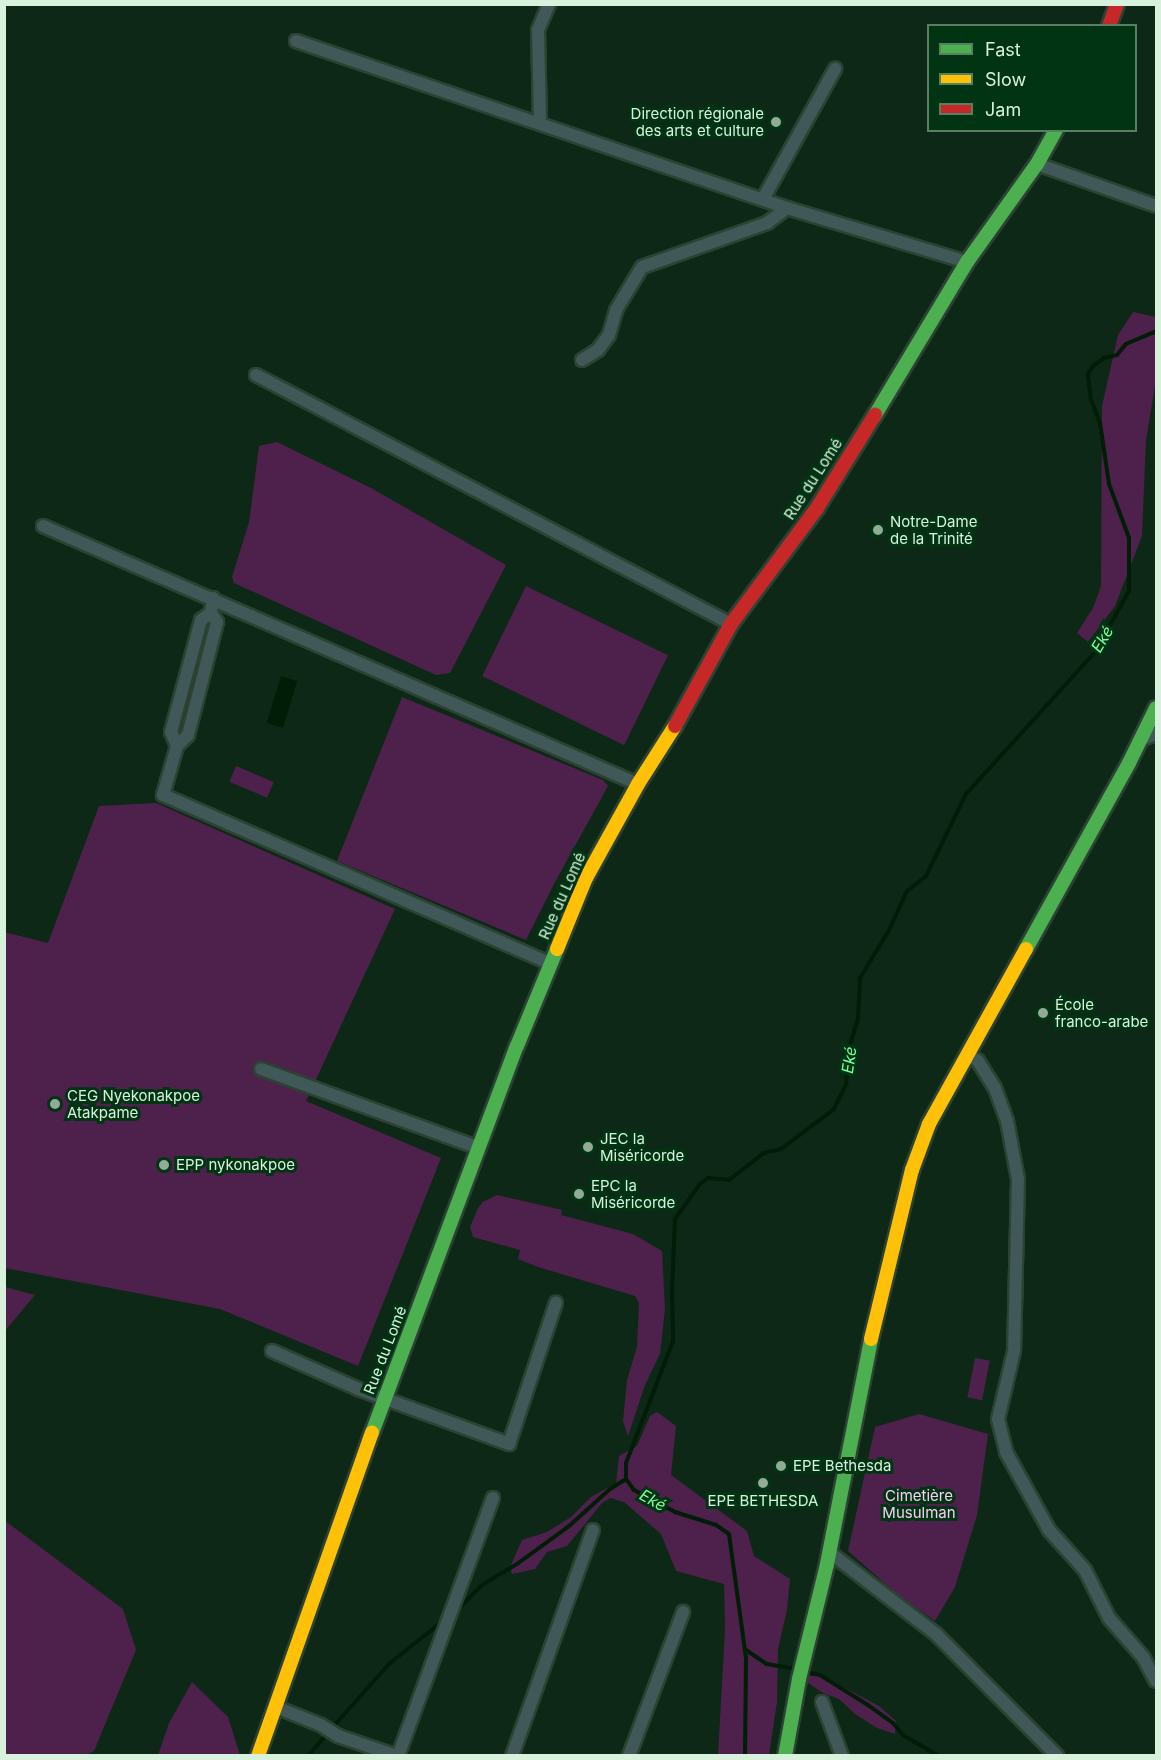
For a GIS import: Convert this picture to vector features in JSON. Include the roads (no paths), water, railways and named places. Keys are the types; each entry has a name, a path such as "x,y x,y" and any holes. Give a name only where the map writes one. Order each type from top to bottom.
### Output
{"main road":[{"path":"1110,24 1118,4"},
{"name":"Rue du Lomé","path":"258,1755 384,1398 550,963 586,878 638,784 680,719 731,624 817,508 919,345 967,262 1037,164 1055,132"},
{"path":"785,1755 799,1679 829,1552 876,1312 899,1213 929,1124 1142,739 1156,708"}],"street":[{"path":"540,123 538,30 549,4"},
{"path":"296,41 787,208 967,262"},
{"path":"762,199 835,69"},
{"path":"1037,164 1156,206"},
{"path":"582,360 598,350 609,335 616,310 642,267 767,223 787,208"},
{"path":"256,375 731,624"},
{"path":"43,526 638,784"},
{"path":"213,598 211,614 201,620 171,732 177,746 163,795 550,963"},
{"path":"1142,739 1156,734"},
{"path":"967,1054 978,1061 995,1088 1007,1121 1018,1179 1014,1351 998,1419 1006,1452 1049,1530 1085,1570 1109,1618 1143,1657 1156,1682"},
{"path":"261,1068 479,1148"},
{"path":"272,1351 384,1398 509,1444 556,1303"},
{"path":"276,1707 321,1725 338,1736 398,1755 493,1498"},
{"path":"512,1755 593,1530"},
{"path":"829,1552 936,1634 1057,1755"},
{"path":"629,1755 683,1612"},
{"path":"822,1702 842,1755"}],"waterway":[{"name":"Eké","path":"745,1756 746,1658 729,1534 716,1525 675,1512 634,1490 626,1479 626,1463 673,1341 672,1289 675,1219 700,1184 708,1178 729,1180 764,1153 781,1149 834,1109 846,1084 849,1048 858,1018 860,978 888,932 907,891 926,876 966,794 1095,652 1129,591 1129,538 1109,484 1100,423 1091,400 1088,374 1093,366 1104,358 1117,355 1126,344 1156,331"},
{"path":"456,1611 482,1585 517,1564 568,1527 610,1489 626,1479"},
{"path":"332,1728 390,1663 443,1621"},
{"path":"746,1650 767,1664 796,1669"},
{"path":"806,1672 820,1675 868,1705 893,1723 903,1735 939,1756"},
{"path":"308,1756 327,1734"}],"place":[{"name":"Direction régionale des arts et culture","path":"776,122"},
{"name":"Notre-Dame de la Trinité","path":"878,530"},
{"name":"École franco-arabe","path":"1043,1013"},
{"name":"CEG Nyekonakpoe Atakpame","path":"55,1104"},
{"name":"JEC la Miséricorde","path":"588,1147"},
{"name":"EPP nykonakpoe","path":"164,1165"},
{"name":"EPC la Miséricorde","path":"579,1194"},
{"name":"EPE Bethesda","path":"781,1466"},
{"name":"EPE BETHESDA","path":"763,1483"}],"park label":[{"name":"Cimetière Musulman","path":"919,1504"}]}
